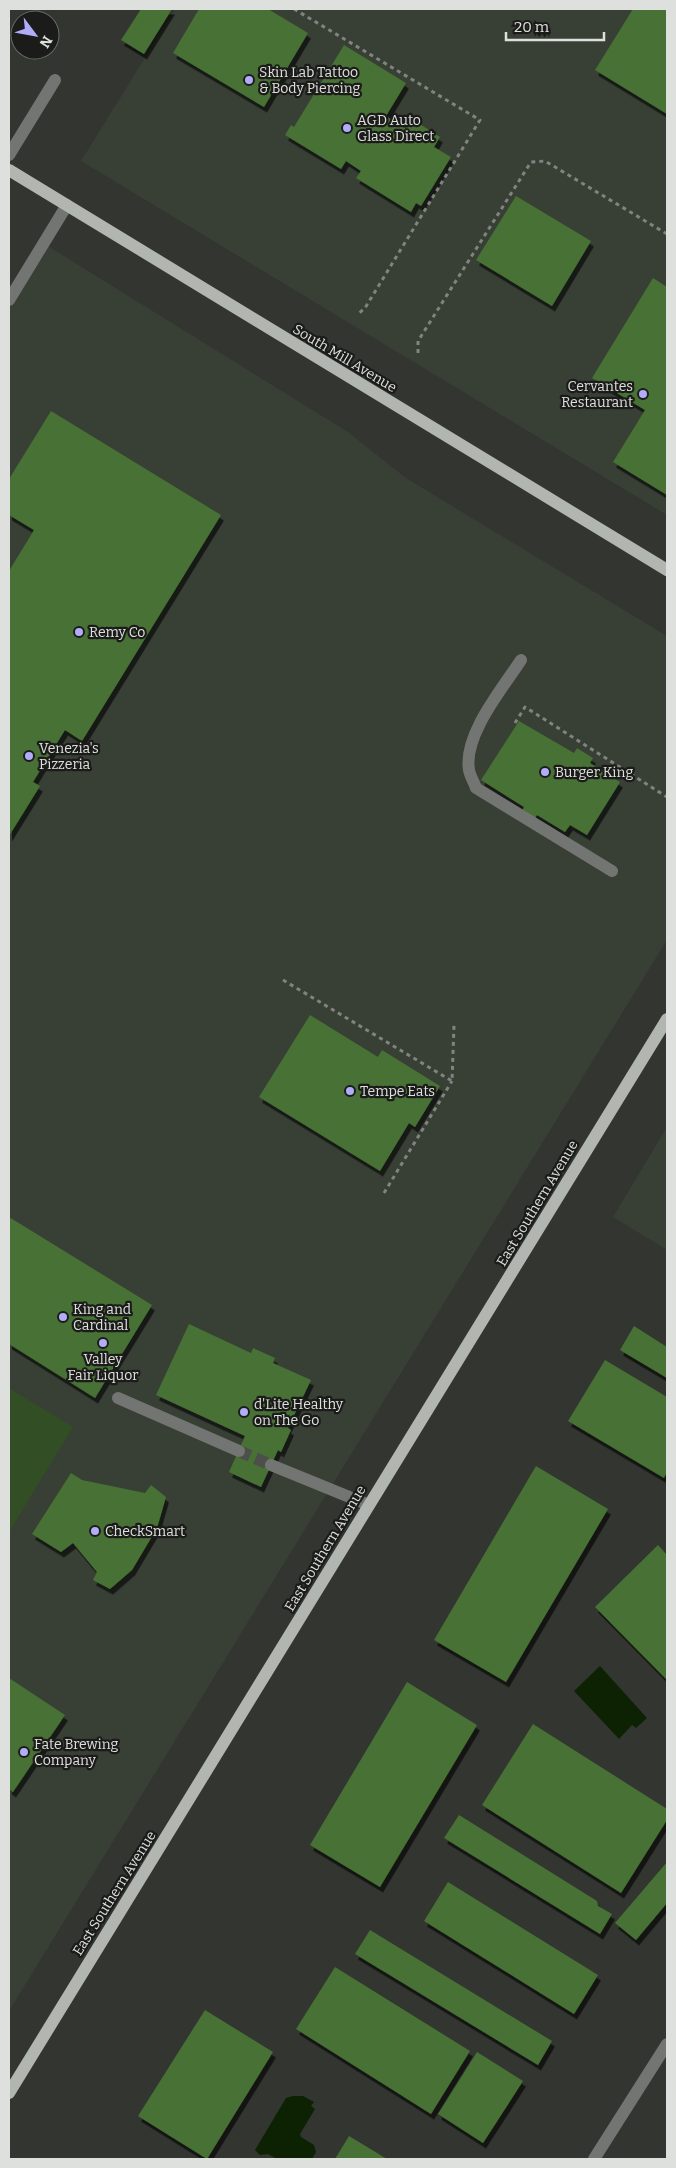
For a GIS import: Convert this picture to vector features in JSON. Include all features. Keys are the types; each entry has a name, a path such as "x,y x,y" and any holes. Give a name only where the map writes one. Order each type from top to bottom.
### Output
{"main road":[{"name":"South Mill Avenue","path":"9,170 667,570"},
{"name":"East Southern Avenue","path":"9,2092 667,1019"}],"street":[{"path":"9,155 55,80"},
{"path":"9,300 67,205"},
{"path":"520,660 477,729 469,752 469,770 476,788 612,871"},
{"path":"118,1398 239,1451"},
{"path":"271,1465 369,1506"},
{"path":"594,2159 667,2044"}],"path":[{"path":"294,9 480,120 365,308 357,315"},
{"path":"418,352 418,341 530,162 545,161 667,234"},
{"path":"515,723 525,707 667,797"},
{"path":"283,980 452,1082"},
{"path":"384,1193 452,1082 454,1025"}],"shaded area":[{"path":"175,9 667,9 667,515 81,161"},
{"path":"43,243 348,432 406,478 667,636 667,940 9,2011 9,300"},
{"path":"667,1127 667,1250 613,1217"},
{"path":"9,1388 73,1427 9,1532"},
{"path":"600,1666 647,1718 636,1728 632,1725 619,1739 574,1691"},
{"path":"303,2096 314,2102 311,2106 315,2109 300,2134 301,2137 314,2145 316,2152 312,2159 277,2159 268,2154 260,2155 255,2150 286,2098"}],"building":[{"path":"141,9 172,9 144,54 121,40"},
{"name":"Skin Lab Tattoo & Body Piercing","path":"199,9 268,9 308,33 264,107 173,53"},
{"path":"633,9 667,9 667,114 595,70"},
{"name":"AGD Auto Glass Direct","path":"344,45 406,83 386,116 406,129 412,119 440,137 434,147 451,157 421,206 416,203 411,212 356,178 361,171 346,161 341,169 285,135 291,125 294,127"},
{"path":"516,196 591,241 552,306 476,260"},
{"name":"Cervantes Restaurant","path":"653,278 667,287 667,495 613,462 645,410 592,378"},
{"name":"Remy Co","path":"51,411 221,515 82,741 65,730 33,782 40,786 9,836 9,571 34,530 9,515 9,479"},
{"name":"Burger King","path":"519,721 574,753 577,748 593,758 590,763 620,782 587,835 570,825 565,832 537,815 533,821 521,813 524,807 481,780"},
{"name":"Tempe Eats","path":"310,1015 378,1057 382,1050 440,1086 415,1127 409,1123 380,1171 259,1097"},
{"path":"9,1217 152,1305 95,1398 9,1344"},
{"name":"d'Lite Healthy on The Go","path":"189,1324 251,1353 253,1348 275,1358 273,1363 311,1380 288,1428 291,1430 281,1452 278,1450 261,1487 229,1472 245,1436 156,1395"},
{"path":"634,1326 667,1347 667,1378 620,1350"},
{"path":"605,1360 667,1397 667,1472 664,1478 568,1421"},
{"path":"536,1466 608,1509 506,1682 434,1640"},
{"name":"CheckSmart","path":"71,1473 82,1480 145,1493 151,1485 166,1497 157,1528 132,1570 110,1589 93,1580 97,1572 73,1543 61,1552 32,1534"},
{"path":"658,1545 667,1555 667,1680 595,1607"},
{"name":"Fate Brewing Company","path":"9,1678 65,1715 13,1792 9,1789"},
{"path":"407,1682 477,1725 380,1887 310,1845"},
{"path":"533,1724 667,1809 667,1820 621,1893 482,1805"},
{"path":"459,1815 597,1901 598,1906 612,1914 600,1934 444,1838"},
{"path":"667,1862 667,1903 636,1940 615,1923"},
{"path":"448,1882 598,1975 574,2014 424,1921"},
{"path":"370,1930 552,2041 538,2065 355,1954"},
{"path":"335,1967 470,2051 431,2114 296,2029"},
{"path":"205,2010 273,2052 207,2159 138,2116"},
{"path":"477,2052 523,2081 483,2143 438,2114"},
{"path":"349,2136 387,2159 335,2159"}],"tunnel":[{"path":"239,1451 271,1465"}],"place":[{"name":"Skin Lab Tattoo & Body Piercing","path":"249,80"},
{"name":"AGD Auto Glass Direct","path":"347,128"},
{"name":"Cervantes Restaurant","path":"643,394"},
{"name":"Remy Co","path":"79,632"},
{"name":"Venezia's Pizzeria","path":"29,756"},
{"name":"Burger King","path":"545,772"},
{"name":"Tempe Eats","path":"350,1091"},
{"name":"King and Cardinal","path":"63,1317"},
{"name":"Valley Fair Liquor","path":"103,1343"},
{"name":"d'Lite Healthy on The Go","path":"244,1412"},
{"name":"CheckSmart","path":"95,1531"},
{"name":"Fate Brewing Company","path":"24,1752"}]}
